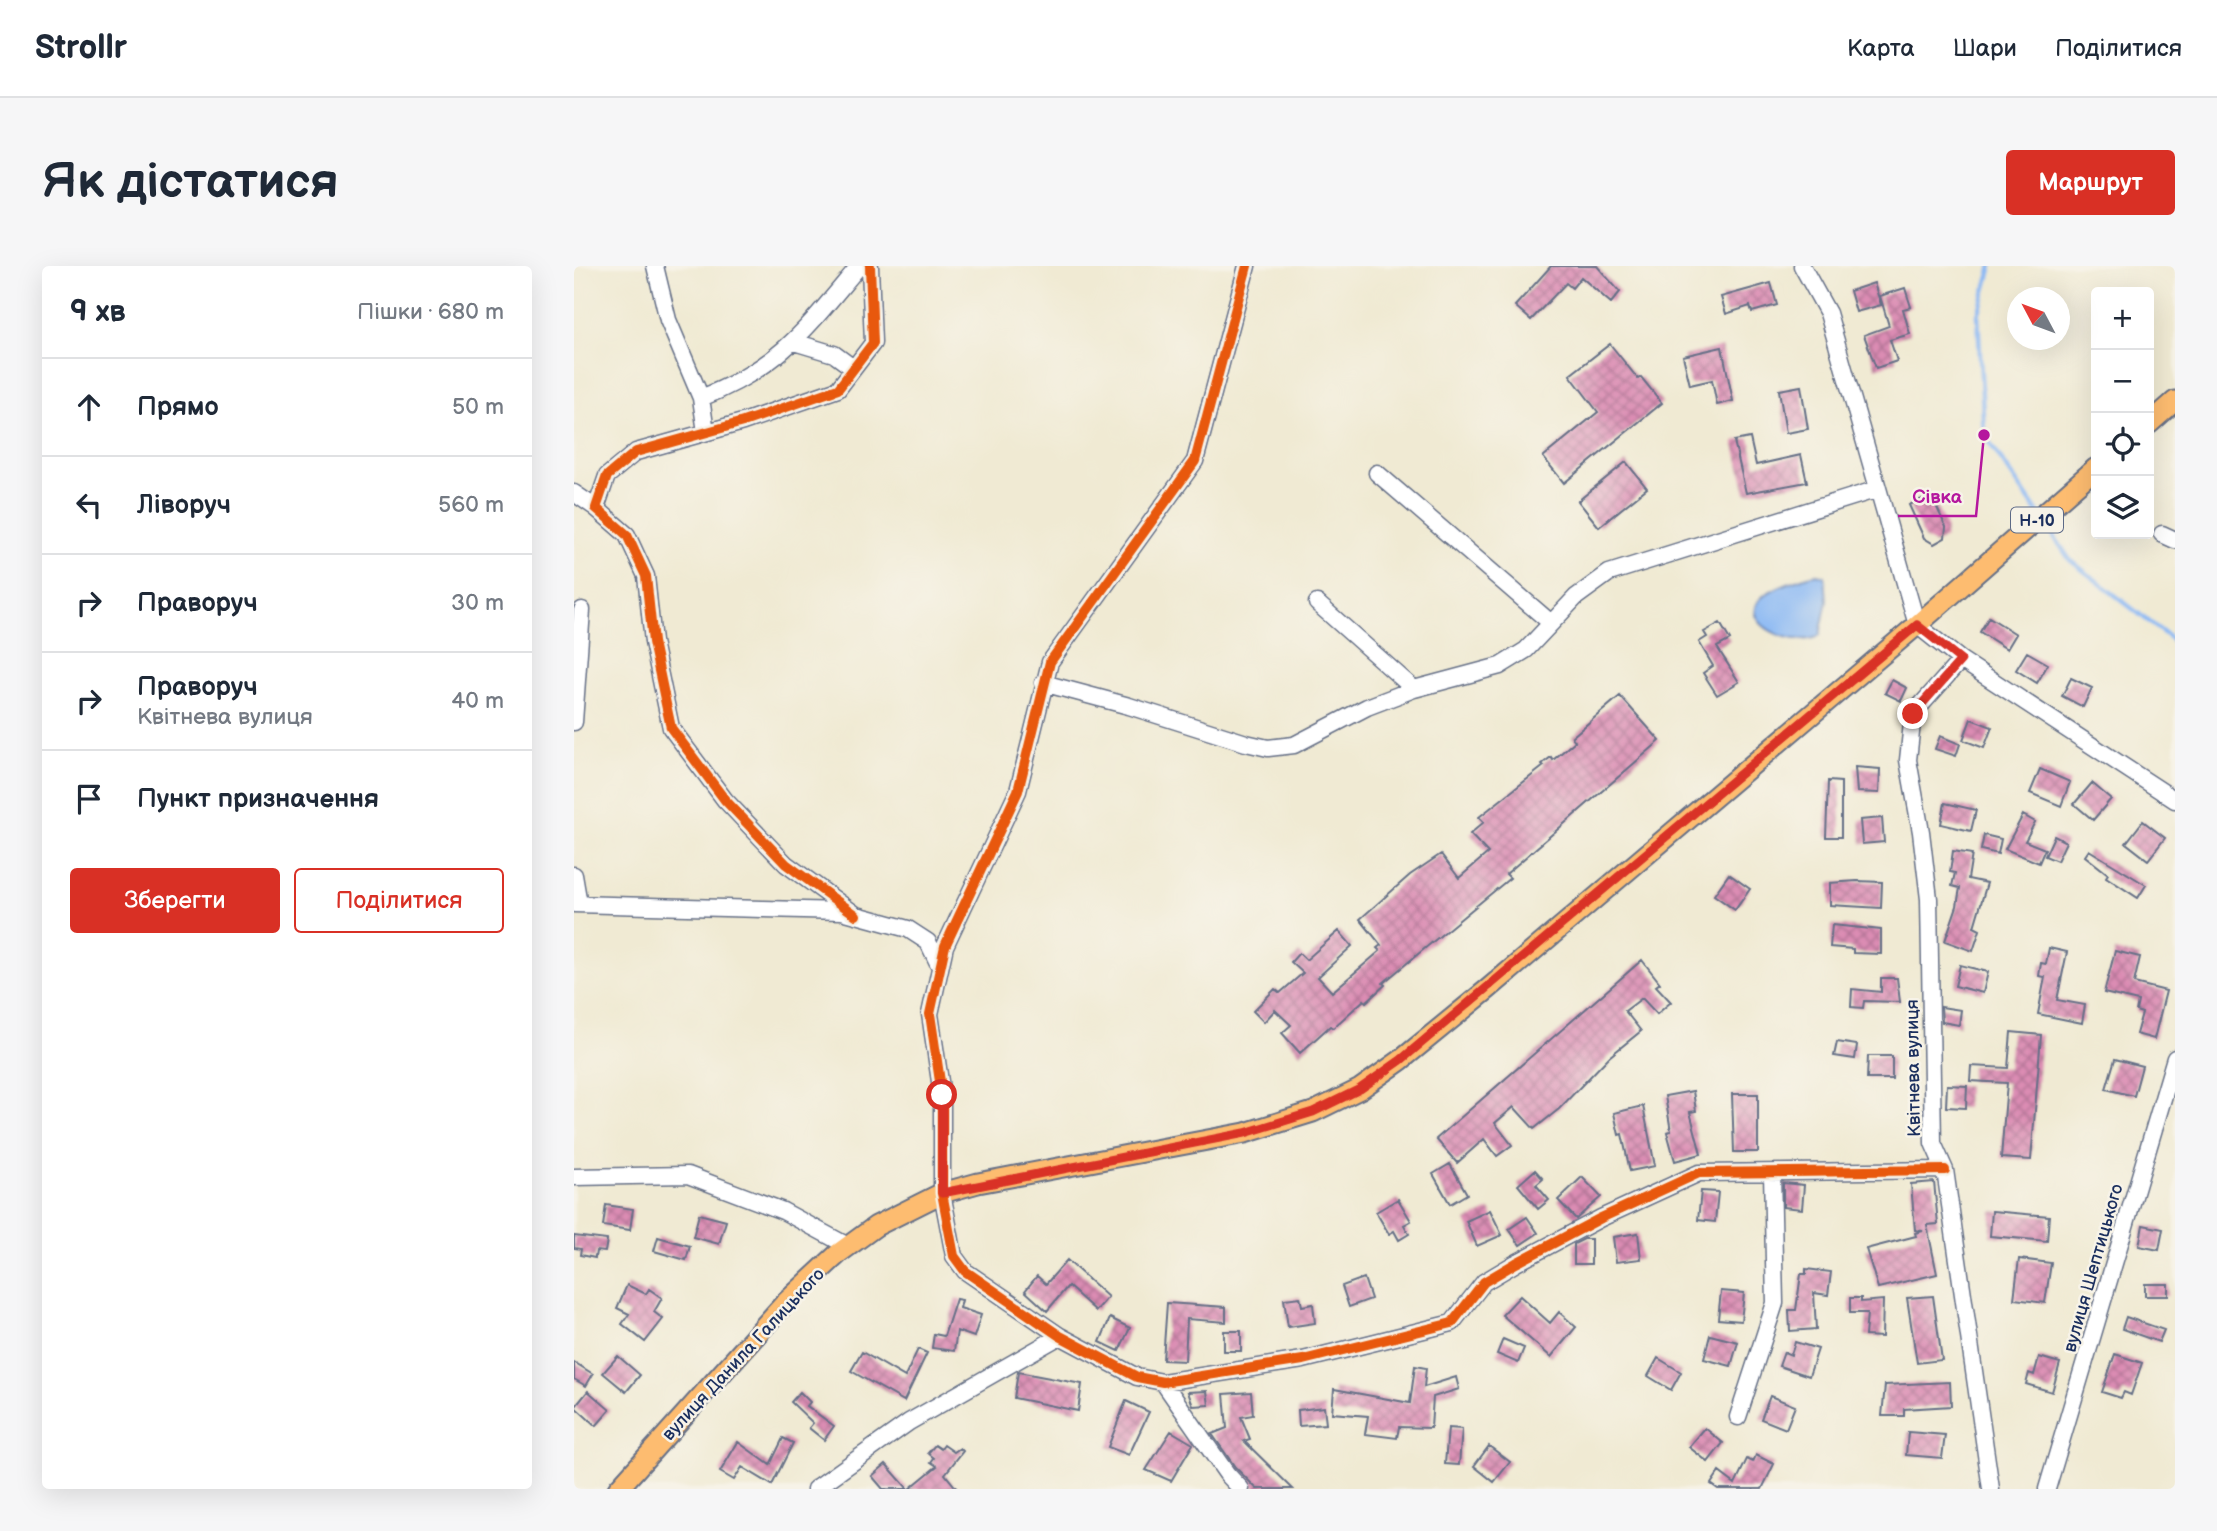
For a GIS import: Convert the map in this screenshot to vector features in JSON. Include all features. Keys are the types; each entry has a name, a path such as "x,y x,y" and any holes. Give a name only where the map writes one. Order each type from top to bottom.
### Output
{"main road":[{"path":"2154,420 2175,401"},
{"name":"вулиця Данила Галицького","path":"618,1489 784,1304 848,1246 876,1226 942,1193 1245,1133 1313,1112 1360,1089 1401,1060 1488,989 1917,625 2091,472"}],"street":[{"path":"655,266 668,320 701,398 706,432"},
{"path":"701,398 755,373 794,342 859,266"},
{"path":"596,508 607,476 636,452 838,389 873,343 870,266"},
{"path":"1247,266 1195,461 1050,662 1018,791 945,946 930,1014 942,1095 942,1193 954,1256 965,1270 1060,1336 1137,1377 1163,1382 1303,1360 1452,1323 1484,1282 1613,1213 1699,1173 1945,1170"},
{"path":"1802,266 1828,313 1917,625 1961,660 2175,800"},
{"path":"1816,266 1818,295"},
{"path":"794,342 834,354 853,368"},
{"path":"1377,473 1551,623"},
{"path":"1043,683 1268,748 1294,745 1367,707 1414,690 1500,666 1526,650 1576,597 1609,573 1878,489"},
{"path":"574,493 627,534 646,576 653,642 671,728 725,800 786,864 856,915"},
{"path":"1317,603 1414,690"},
{"path":"574,722 582,610"},
{"name":"Квітнева вулиця","path":"1961,660 1913,714 1908,760 1922,832 1929,899 1933,1143 1945,1170 1991,1489"},
{"path":"574,875 577,904 842,911 908,929 928,942 940,967"},
{"name":"вулиця Шептицького","path":"2048,1489 2175,1059"},
{"path":"1738,1417 1775,1303 1772,1172"},
{"path":"574,1177 688,1175 783,1211 848,1246"},
{"path":"815,1489 909,1422 1060,1336"},
{"path":"1163,1382 1241,1489"}],"water":[{"path":"1817,574 1825,576 1827,601 1820,635 1812,639 1789,638 1766,628 1759,621 1756,612 1762,597 1785,584"}],"building":[{"path":"1551,266 1597,266 1620,292 1611,303 1581,277 1572,288 1566,283 1531,320 1515,306"},
{"path":"1771,283 1777,305 1752,312 1750,306 1726,314 1721,297"},
{"path":"1874,283 1881,305 1856,312 1850,291"},
{"path":"1905,288 1911,307 1903,309 1910,334 1890,340 1897,361 1876,368 1864,335 1889,326 1880,296"},
{"path":"1610,344 1638,379 1641,377 1662,403 1564,483 1543,457 1598,412 1570,375"},
{"path":"1722,347 1733,401 1717,405 1712,380 1690,385 1683,356"},
{"path":"1801,386 1808,429 1786,433 1779,390"},
{"path":"1750,438 1756,465 1801,455 1807,482 1746,493 1734,441"},
{"path":"1626,462 1647,488 1599,527 1578,501"},
{"path":"1931,495 1946,527 1945,538 1934,544 1924,538 1909,505"},
{"path":"1989,617 2016,634 2007,649 1980,632"},
{"path":"1720,623 1730,640 1717,647 1739,682 1717,695 1703,673 1713,666 1699,642 1707,637 1704,632"},
{"path":"2027,652 2048,664 2037,683 2016,670"},
{"path":"2071,678 2092,688 2083,707 2062,696"},
{"path":"1892,680 1907,688 1901,701 1885,693"},
{"path":"1620,696 1660,741 1506,874 1510,878 1383,983 1385,985 1366,1002 1364,1000 1333,1028 1330,1026 1300,1053 1282,1033 1291,1025 1275,1010 1264,1022 1253,1011 1275,989 1280,993 1303,973 1291,962 1299,953 1306,960 1339,931 1352,946 1318,977 1332,992 1380,951 1377,948 1381,945 1360,919 1410,875 1441,854 1459,878 1488,853 1470,834 1484,822 1479,817 1544,766 1542,764 1551,757 1553,760 1575,741 1572,737"},
{"path":"1971,719 1992,727 1984,748 1963,740"},
{"path":"1940,736 1960,744 1956,756 1935,749"},
{"path":"1855,767 1880,769 1879,793 1857,792"},
{"path":"2040,769 2070,782 2061,806 2030,793"},
{"path":"1828,781 1841,782 1841,837 1826,837"},
{"path":"2092,783 2111,799 2093,820 2074,804"},
{"path":"1945,803 1976,810 1971,831 1941,824"},
{"path":"2023,815 2035,822 2025,841 2045,849 2039,863 2005,849"},
{"path":"1882,818 1884,842 1862,844 1860,820"},
{"path":"2143,821 2165,838 2148,860 2126,843"},
{"path":"1984,835 2001,839 1998,854 1981,850"},
{"path":"2054,836 2066,842 2057,861 2045,856"},
{"path":"2089,850 2146,885 2138,898 2106,877 2108,874 2085,856"},
{"path":"1953,851 1972,854 1968,879 1987,883 1974,927 1980,930 1973,951 1945,941 1960,888 1952,886 1955,873 1950,872"},
{"path":"1729,874 1750,889 1735,910 1714,895"},
{"path":"1882,882 1881,908 1830,905 1830,883"},
{"path":"1832,925 1881,930 1881,954 1853,953 1853,949 1830,947"},
{"path":"2049,948 2067,952 2057,1000 2085,1005 2082,1023 2038,1014 2045,977 2039,976 2041,963 2046,964"},
{"path":"2115,951 2140,957 2134,983 2166,991 2154,1039 2136,1034 2142,1013 2136,1011 2138,1001 2104,993"},
{"path":"1642,960 1660,983 1656,986 1671,1002 1657,1014 1642,998 1625,1011 1641,1031 1609,1057 1559,1109 1534,1129 1514,1107 1495,1123 1512,1145 1497,1156 1484,1139 1457,1163 1436,1139"},
{"path":"1960,965 1988,972 1983,993 1955,986"},
{"path":"1881,978 1897,978 1900,1002 1864,1001 1863,1008 1851,1007 1852,989 1881,992"},
{"path":"1941,1007 1961,1010 1959,1025 1942,1022"},
{"path":"2011,1032 2041,1035 2031,1160 2001,1158 2007,1083 1970,1081 1971,1066 2008,1068"},
{"path":"1837,1042 1857,1045 1855,1059 1834,1056"},
{"path":"1868,1056 1892,1056 1892,1079 1867,1079"},
{"path":"2115,1059 2142,1066 2134,1096 2106,1089"},
{"path":"1947,1085 1967,1086 1966,1108 1946,1107"},
{"path":"1693,1091 1696,1111 1690,1112 1701,1154 1675,1161 1667,1132 1671,1131 1665,1096"},
{"path":"1732,1094 1758,1094 1758,1152 1734,1152"},
{"path":"1643,1106 1655,1166 1630,1171 1622,1134 1619,1135 1614,1113"},
{"path":"1450,1164 1467,1194 1450,1204 1433,1174"},
{"path":"1535,1170 1543,1179 1536,1185 1549,1200 1538,1209 1518,1185"},
{"path":"1582,1177 1601,1197 1576,1219 1558,1200"},
{"path":"1934,1182 1938,1224 1927,1225 1937,1274 1878,1288 1866,1249 1916,1236 1915,1233 1923,1231 1915,1230 1911,1184"},
{"path":"1783,1183 1804,1185 1802,1209 1783,1207"},
{"path":"1701,1191 1718,1192 1715,1222 1698,1220"},
{"path":"1398,1199 1411,1221 1404,1225 1409,1234 1399,1240 1394,1231 1389,1234 1376,1212"},
{"path":"606,1205 633,1209 630,1230 603,1226"},
{"path":"1490,1210 1502,1235 1477,1246 1466,1221"},
{"path":"1992,1211 2049,1216 2047,1241 1990,1236"},
{"path":"699,1214 726,1221 719,1244 693,1237"},
{"path":"1527,1217 1538,1233 1520,1245 1509,1229"},
{"path":"2143,1225 2163,1229 2159,1250 2139,1246"},
{"path":"1638,1233 1641,1259 1616,1262 1613,1237"},
{"path":"574,1236 607,1240 605,1252 596,1251 595,1258 580,1255 581,1249 574,1248"},
{"path":"658,1237 690,1246 686,1260 654,1251"},
{"path":"1591,1239 1591,1264 1574,1264 1574,1244"},
{"path":"2019,1259 2051,1263 2045,1303 2014,1299"},
{"path":"1067,1260 1108,1297 1096,1311 1068,1286 1047,1311 1025,1291 1037,1276 1046,1284"},
{"path":"1806,1269 1831,1272 1828,1295 1814,1293 1816,1329 1790,1331 1789,1310 1796,1310 1801,1274 1806,1274"},
{"path":"1364,1278 1371,1299 1349,1307 1342,1286"},
{"path":"2145,1284 2168,1284 2168,1296 2145,1296"},
{"path":"627,1285 646,1294 649,1289 662,1298 654,1312 663,1319 645,1342 622,1324 629,1314 617,1308"},
{"path":"1721,1291 1744,1293 1741,1321 1718,1319"},
{"path":"1520,1296 1550,1323 1559,1312 1576,1327 1551,1357 1502,1315"},
{"path":"1933,1296 1942,1360 1917,1363 1907,1298"},
{"path":"1300,1297 1302,1306 1313,1304 1315,1323 1288,1327 1284,1299"},
{"path":"1850,1298 1861,1298 1861,1302 1883,1300 1882,1337 1865,1336 1867,1313 1850,1313"},
{"path":"956,1299 962,1300 960,1308 981,1315 974,1337 957,1331 954,1351 932,1348 934,1334 944,1336"},
{"path":"1167,1303 1226,1307 1226,1322 1187,1319 1185,1361 1163,1360"},
{"path":"2126,1317 2164,1330 2159,1342 2122,1329"},
{"path":"1110,1318 1130,1328 1119,1351 1100,1342"},
{"path":"1224,1331 1241,1331 1241,1351 1224,1351"},
{"path":"1710,1335 1738,1342 1731,1366 1704,1359"},
{"path":"1503,1339 1524,1348 1518,1363 1497,1354"},
{"path":"1795,1342 1818,1349 1809,1376 1779,1366 1784,1352 1791,1355"},
{"path":"918,1349 927,1353 904,1401 851,1371 862,1352 905,1377"},
{"path":"2115,1354 2142,1363 2131,1395 2124,1392 2121,1398 2102,1392"},
{"path":"618,1356 640,1375 626,1392 603,1373"},
{"path":"2039,1357 2060,1363 2052,1392 2026,1384 2029,1373 2034,1375"},
{"path":"1658,1358 1681,1372 1671,1390 1648,1376"},
{"path":"574,1362 593,1374 586,1386 574,1379"},
{"path":"1415,1366 1426,1368 1424,1387 1456,1377 1459,1389 1433,1397 1431,1428 1399,1427 1397,1438 1365,1434 1368,1416 1332,1413 1334,1389 1410,1403"},
{"path":"1018,1372 1082,1384 1078,1411 1014,1398"},
{"path":"1950,1382 1951,1406 1904,1409 1904,1416 1882,1416 1885,1385"},
{"path":"588,1391 610,1410 596,1426 575,1407"},
{"path":"1207,1391 1209,1405 1193,1406 1188,1392"},
{"path":"800,1392 810,1402 807,1406 834,1426 824,1440 809,1428 813,1423 791,1402"},
{"path":"1251,1392 1253,1415 1241,1417 1250,1439 1244,1441 1293,1489 1257,1489 1235,1467 1212,1434 1227,1428 1224,1394"},
{"path":"1770,1396 1795,1406 1786,1429 1761,1419"},
{"path":"1126,1401 1149,1412 1129,1455 1108,1447"},
{"path":"1324,1407 1326,1424 1299,1426 1298,1410"},
{"path":"1448,1428 1462,1429 1459,1465 1445,1464"},
{"path":"1705,1428 1723,1443 1708,1462 1689,1447"},
{"path":"1171,1431 1193,1444 1171,1481 1146,1470"},
{"path":"1908,1432 1945,1435 1942,1458 1906,1455"},
{"path":"783,1438 793,1443 772,1485 742,1467 734,1480 720,1472 738,1442 770,1465"},
{"path":"935,1445 941,1449 944,1445 954,1452 960,1448 963,1451 945,1474 957,1489 909,1489 937,1466 931,1462 934,1458 928,1453"},
{"path":"1489,1446 1510,1462 1494,1482 1474,1466"},
{"path":"1756,1455 1774,1464 1762,1489 1718,1489 1711,1484 1719,1472 1735,1484 1747,1459 1753,1462"},
{"path":"886,1464 908,1489 883,1489 872,1476"}],"waterway":[{"path":"1992,266 1978,315 1984,435 2038,513"},
{"path":"2043,520 2070,560 2175,642"}],"cycle path":[{"path":"856,915 786,864 725,800 671,728 653,642 646,576 627,535 596,508 607,476 636,452 743,422 838,389 873,343 870,266"},
{"path":"1247,266 1195,461 1050,662 1018,791 945,946 930,1014 942,1095 942,1193 954,1256 965,1271 1060,1336 1137,1377 1163,1382 1303,1360 1452,1323 1484,1282 1601,1218 1699,1173 1945,1170"}],"place":[{"name":"Сівка","path":"1984,435"}],"route":[{"path":"942,1095 942,1193 978,1183 1245,1133 1313,1112 1360,1089 1401,1060 1917,625 1961,660 1913,714"}]}
